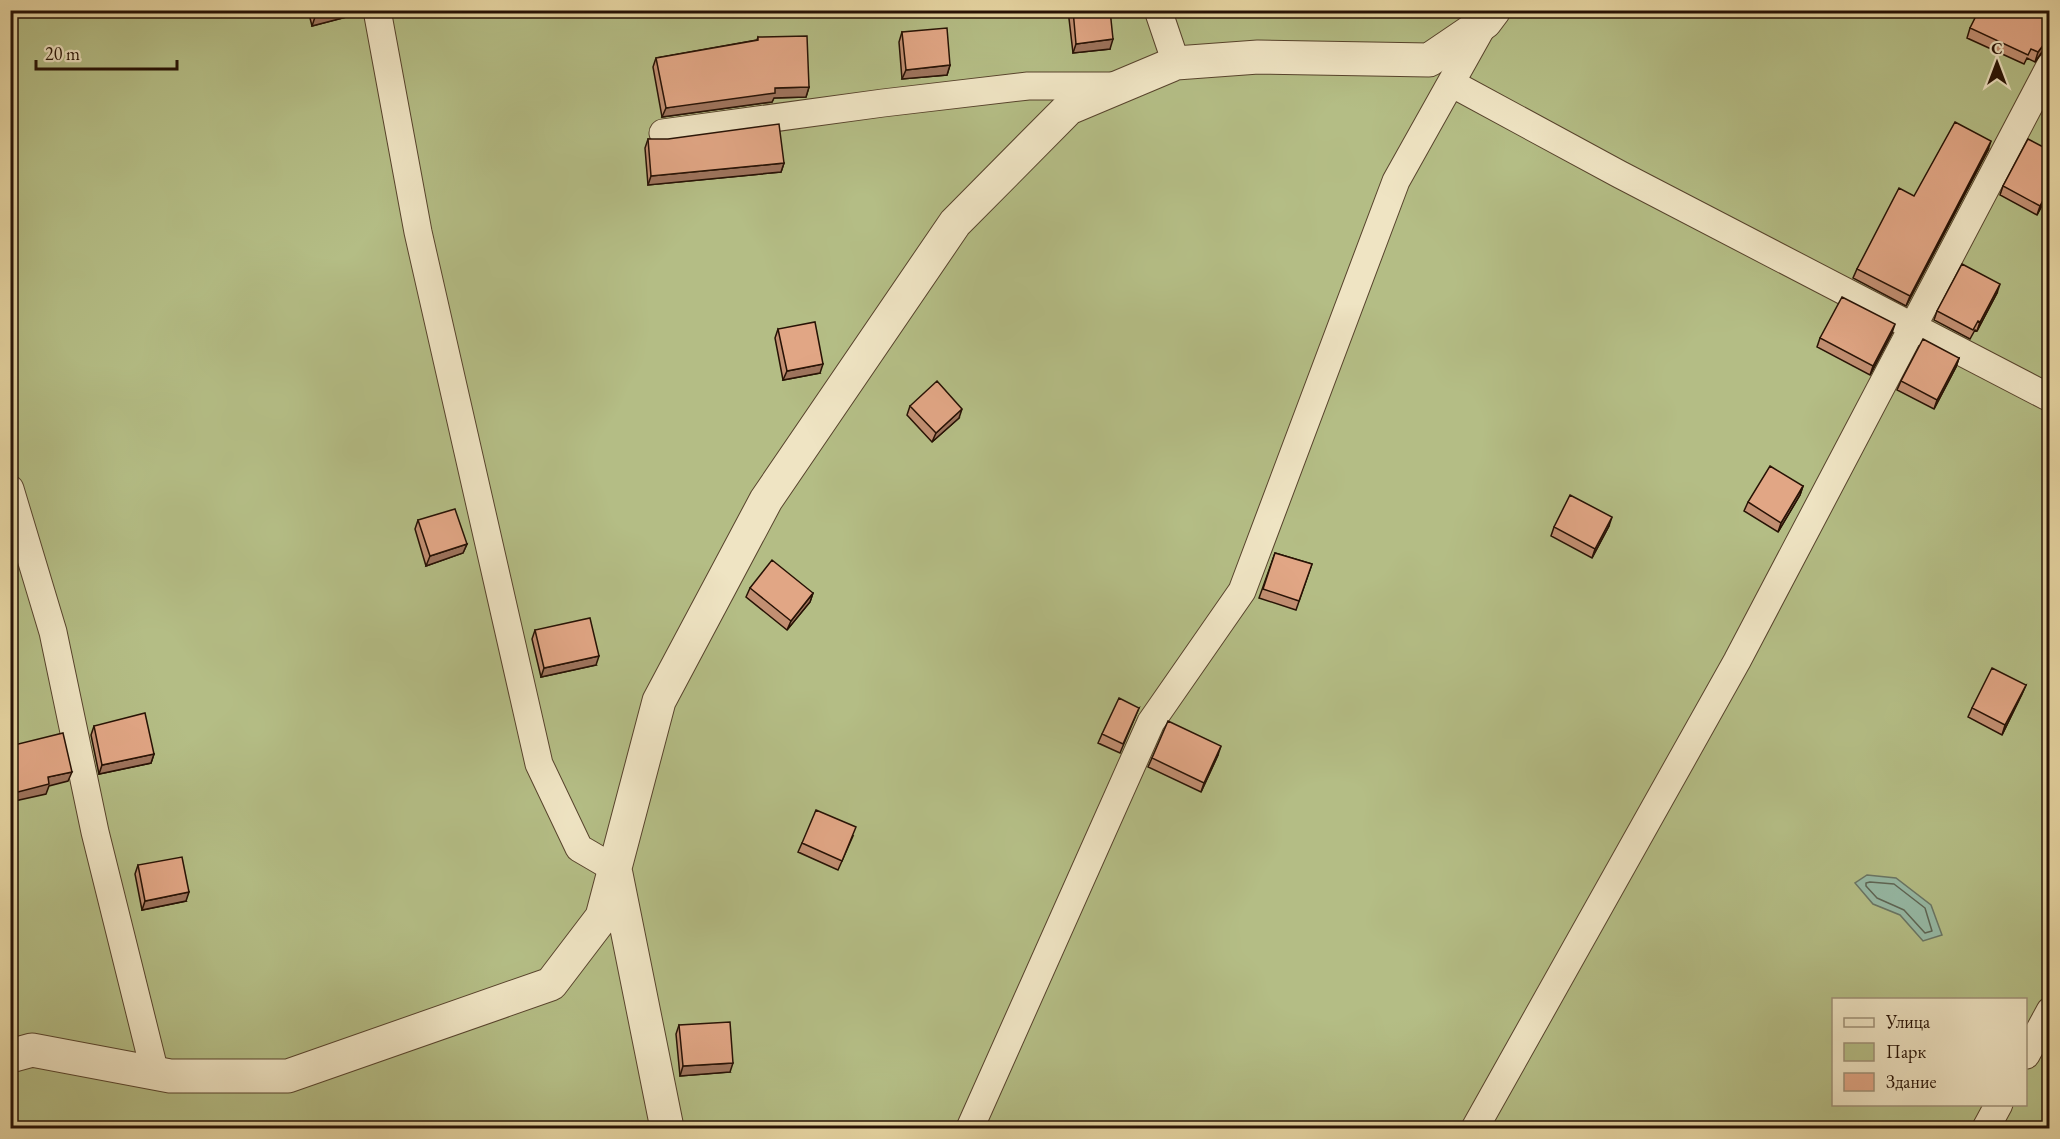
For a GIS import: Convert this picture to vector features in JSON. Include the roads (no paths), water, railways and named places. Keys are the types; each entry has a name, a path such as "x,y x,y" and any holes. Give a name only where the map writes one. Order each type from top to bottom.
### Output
{"street":[{"path":"10,1056 32,1050 170,1076 288,1076 551,984 602,917 659,701 766,500 956,223 1069,108 1176,63 1258,57 1429,60 1490,16"},
{"path":"615,869 668,1128"}],"lane":[{"path":"377,10 418,232 539,764 579,849 615,869"},
{"path":"1158,10 1176,63"},
{"path":"970,1128 1152,722 1242,591 1396,181 1490,16"},
{"path":"1475,1128 1737,662 2049,66"},
{"path":"1451,83 1619,174 2049,398"},
{"path":"663,134 883,103 1028,86 1120,86"},
{"path":"10,489 53,632 94,832 155,1073"},
{"path":"2027,1051 2049,1011"},
{"path":"1986,1128 1998,1106"}],"water":[{"path":"1867,875 1896,878 1931,905 1942,935 1923,941 1900,915 1873,904 1855,883"}]}
